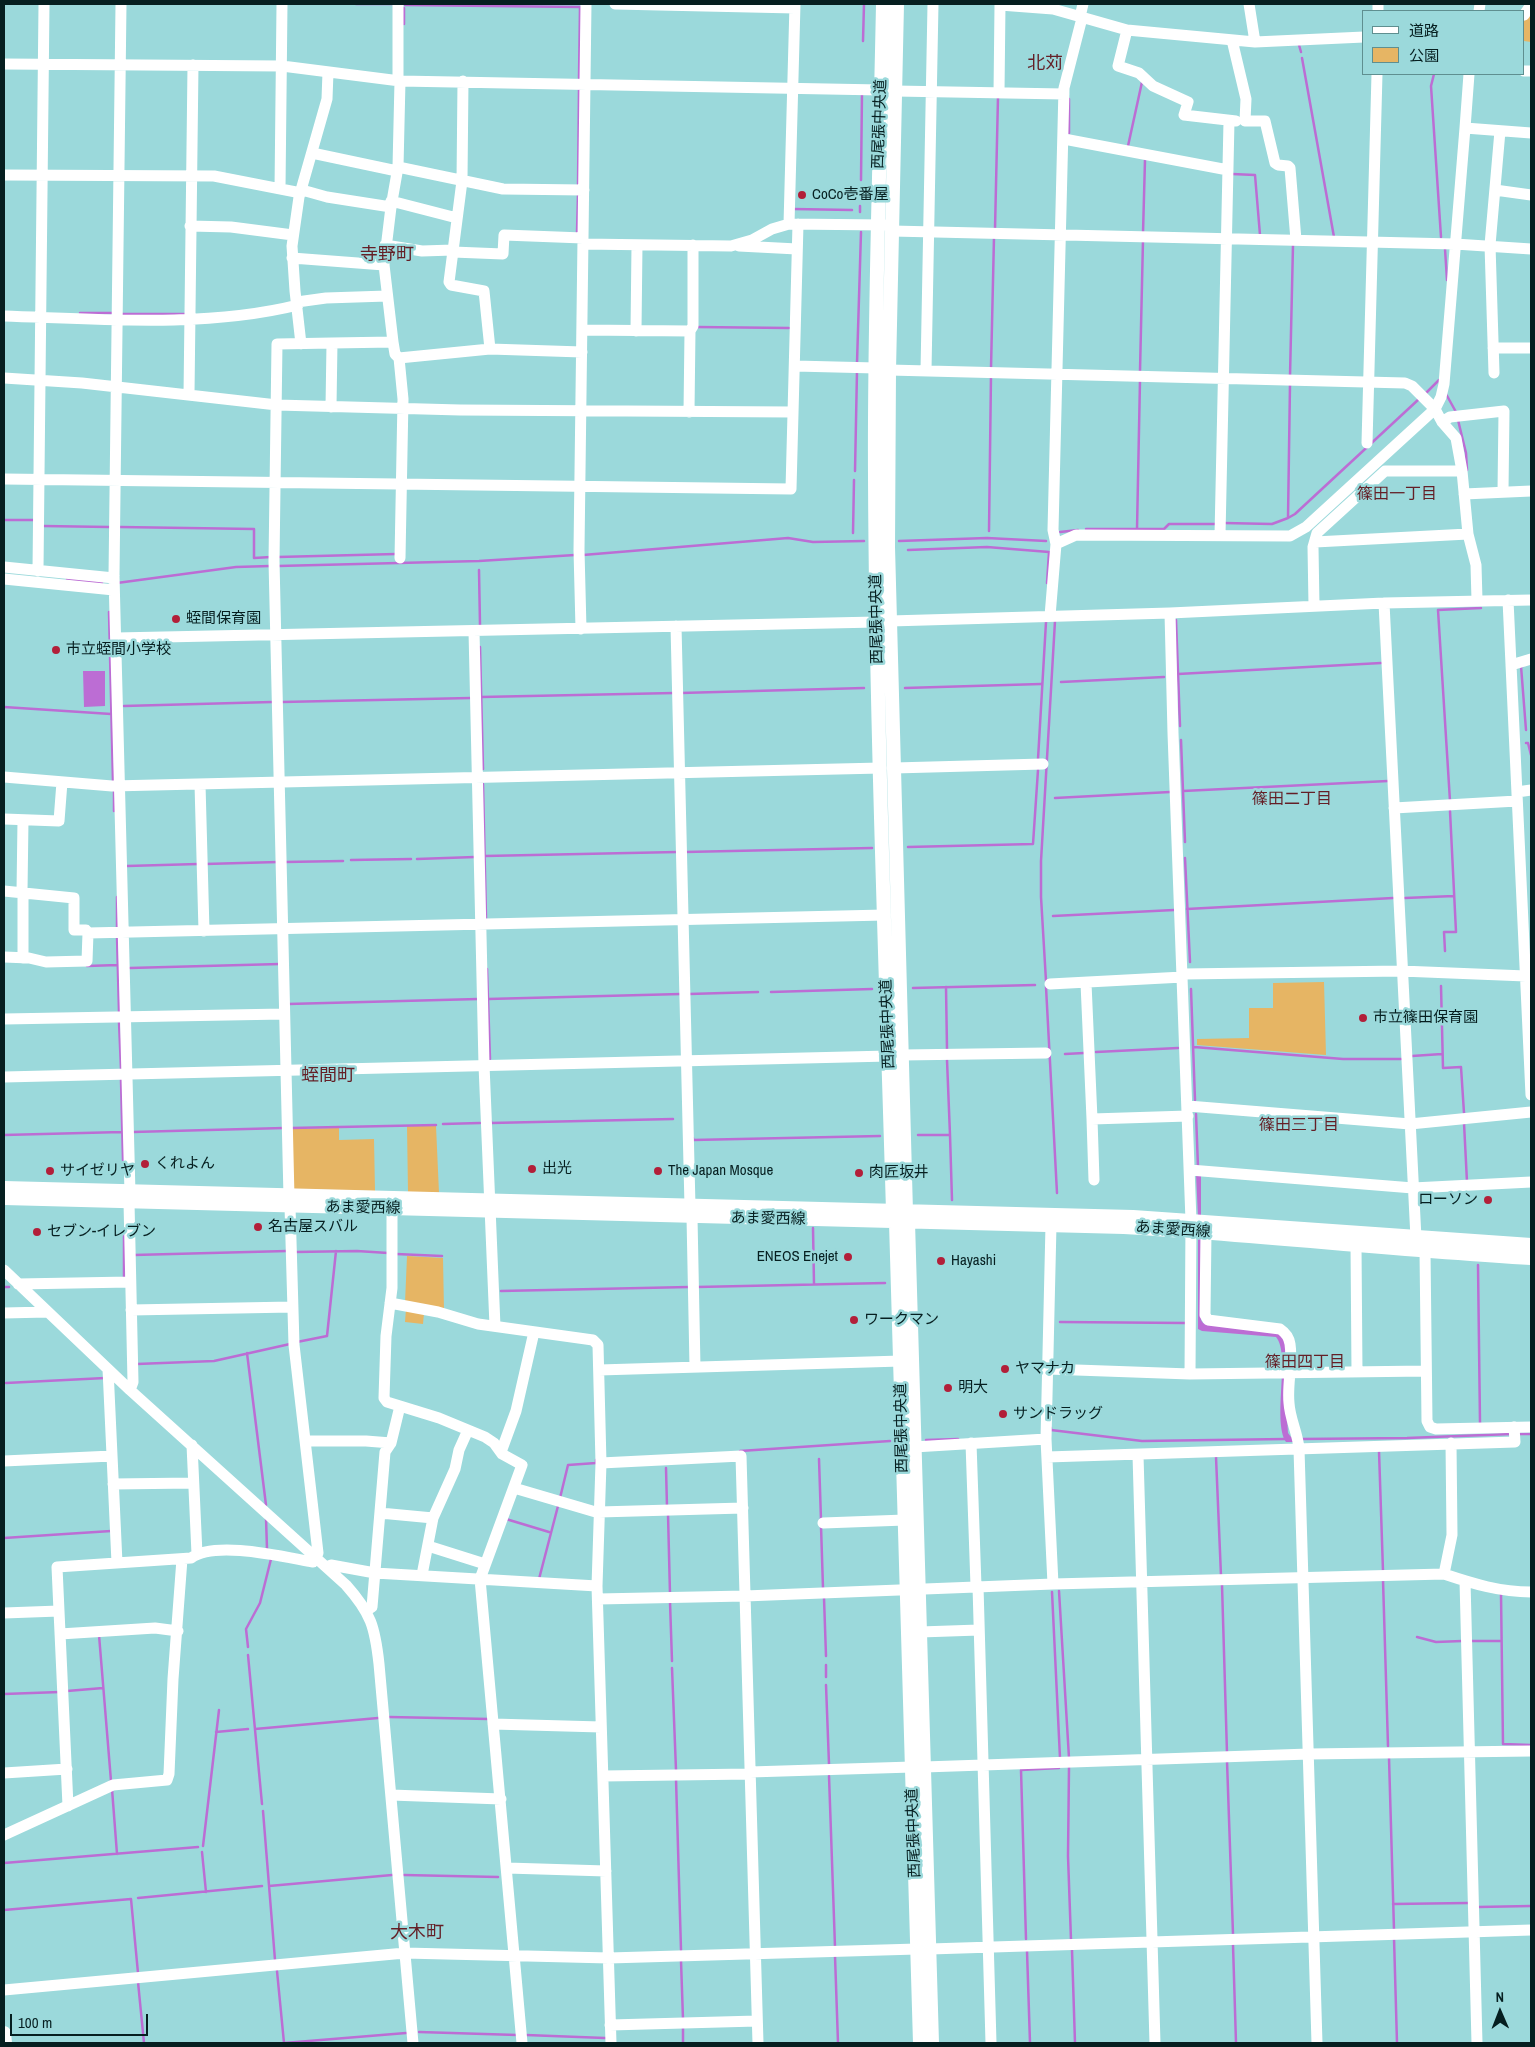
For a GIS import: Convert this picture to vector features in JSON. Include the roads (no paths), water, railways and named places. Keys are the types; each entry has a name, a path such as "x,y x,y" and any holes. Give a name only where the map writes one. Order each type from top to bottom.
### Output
{"main road":[{"name":"西尾張中央道","path":"882,369 892,228 888,90 883,4"},
{"name":"西尾張中央道","path":"897,4 877,225 888,547 883,621 895,1056 901,1217 914,1447 912,1589 923,1949 920,2043"},
{"name":"西尾張中央道","path":"887,768 885,915 895,1056"},
{"name":"あま愛西線","path":"4,1188 130,1197"},
{"name":"あま愛西線","path":"4,1198 130,1197 901,1217 1133,1217 1200,1228 1356,1245 1531,1258"},
{"name":"あま愛西線","path":"289,1202 392,1209 490,1207"},
{"name":"西尾張中央道","path":"901,1217 901,1361 905,1520 912,1589 920,1632 918,1767"},
{"name":"あま愛西線","path":"901,1217 1052,1225 1200,1228 1416,1238 1531,1246"},
{"name":"西尾張中央道","path":"923,1949 932,2043"},
{"path":"4,2032 5,2043"}],"street":[{"path":"38,571 44,4"},
{"path":"121,4 114,584 130,1197 130,1310 133,1382 130,1390"},
{"path":"280,189 282,4"},
{"path":"398,4 398,169 385,245 384,265 393,342 395,354 399,358 402,409 400,558"},
{"path":"581,629 579,555 586,4"},
{"path":"4,479 791,489 797,248 793,224 795,6 615,4"},
{"path":"926,371 933,4"},
{"path":"1050,616 1056,544 1052,530 1064,94 1083,4"},
{"path":"1249,4 1255,42"},
{"path":"999,93 1000,5 1053,9 1127,30 1232,40 1255,42 1362,37"},
{"path":"1127,30 1118,66 1139,73 1153,86 1188,102 1184,115 1229,121 1265,121 1275,163 1290,168 1296,240"},
{"path":"1232,40 1246,99 1246,121"},
{"path":"4,64 282,66 399,80 1064,94"},
{"path":"189,395 193,66"},
{"path":"301,344 292,258 293,235 301,191 327,99 328,72"},
{"path":"1367,443 1377,75"},
{"path":"1056,544 1076,535 1290,536 1300,531 1435,409 1441,397 1444,384 1469,75"},
{"path":"463,81 462,181 449,282 451,285 484,291 490,349"},
{"path":"1220,535 1229,121"},
{"path":"1465,128 1531,133"},
{"path":"1494,373 1490,245 1500,131"},
{"path":"1064,139 1228,170"},
{"path":"312,153 503,189 584,190"},
{"path":"4,175 214,176 334,198 391,204 457,218"},
{"path":"1495,190 1531,195"},
{"path":"731,246 752,240 772,229 793,224 877,225 928,232 1455,244 1531,249"},
{"path":"190,226 231,227 293,235"},
{"path":"385,245 422,251 503,254 504,236 637,245 797,248"},
{"path":"636,331 637,245"},
{"path":"690,412 693,245"},
{"path":"292,258 384,265"},
{"path":"4,316 117,319 236,317 272,311 297,303 326,298 387,296"},
{"path":"582,330 690,331"},
{"path":"68,1806 57,1567 191,1558 206,1550 263,1552 313,1562 318,1553 294,1345 292,1307 274,568 277,344 393,342"},
{"path":"331,407 332,343"},
{"path":"1493,348 1531,348"},
{"path":"399,358 490,349 582,352"},
{"path":"795,366 1405,383 1412,386 1435,409 1442,422 1456,438 1462,471 1468,534 1476,566 1477,600"},
{"path":"4,378 40,380 276,405 402,409 792,412"},
{"path":"1442,422 1450,417 1504,411 1503,491"},
{"path":"1314,606 1315,542 1317,533 1385,471 1462,471"},
{"path":"1464,494 1531,491"},
{"path":"1315,542 1468,534"},
{"path":"4,566 114,584"},
{"path":"4,579 114,584"},
{"path":"1508,600 1517,796 1526,888 1531,1095"},
{"path":"116,638 277,636 883,621 1170,613 1384,603 1531,600"},
{"path":"1384,603 1401,971 1416,1238"},
{"path":"1170,613 1190,1170 1200,1228 1205,1315 1208,1320 1280,1329 1287,1334 1290,1344 1285,1373 1291,1418 1298,1443 1317,2043"},
{"path":"676,626 695,1367"},
{"path":"474,631 484,1066 495,1326"},
{"path":"1511,665 1531,659"},
{"path":"4,777 120,786 1043,764"},
{"path":"4,819 59,821 62,782"},
{"path":"200,784 204,932"},
{"path":"1394,808 1517,796 1531,790"},
{"path":"23,820 24,958"},
{"path":"4,891 74,898 74,930 86,930 88,933 204,932 885,915"},
{"path":"4,957 46,962 87,960 88,933"},
{"path":"1050,984 1183,976 1401,971 1528,975"},
{"path":"1086,982 1094,1180"},
{"path":"4,1020 284,1014"},
{"path":"4,1077 1046,1053"},
{"path":"1092,1119 1188,1111 1410,1124 1531,1112"},
{"path":"1190,1170 1414,1188 1531,1182"},
{"path":"392,1209 392,1288 386,1336 384,1398 387,1402 468,1430 494,1443 501,1452 522,1465 480,1579 522,2043"},
{"path":"1052,1225 1046,1439 1053,1584"},
{"path":"1190,1374 1200,1228"},
{"path":"1356,1245 1357,1372"},
{"path":"1425,1251 1427,1421 1430,1426 1436,1430 1515,1431 1531,1427"},
{"path":"4,1270 130,1390 346,1585 366,1611 376,1639 414,2043"},
{"path":"18,1284 130,1282"},
{"path":"390,1304 438,1312 478,1324 593,1340 598,1345 600,1462 597,1586 611,2043"},
{"path":"130,1310 292,1307"},
{"path":"4,1313 47,1312"},
{"path":"501,1452 516,1412 534,1332"},
{"path":"599,1370 901,1361"},
{"path":"108,1369 117,1563"},
{"path":"1048,1370 1190,1374 1426,1371"},
{"path":"366,1611 372,1607 385,1452 391,1443 400,1406"},
{"path":"422,1575 433,1518 455,1469 459,1450 468,1430"},
{"path":"1047,1457 1138,1455 1298,1443 1515,1442 1515,1431"},
{"path":"914,1447 1046,1439"},
{"path":"306,1441 391,1443"},
{"path":"971,1443 979,1630 991,2043"},
{"path":"1444,1574 1452,1535 1451,1443"},
{"path":"192,1445 197,1554"},
{"path":"1138,1455 1155,2043"},
{"path":"4,1461 112,1456"},
{"path":"600,1462 741,1456 758,2043"},
{"path":"113,1484 193,1483"},
{"path":"514,1488 599,1512 743,1508"},
{"path":"380,1513 433,1518"},
{"path":"824,1523 905,1520"},
{"path":"428,1546 485,1564"},
{"path":"4,1835 113,1785 167,1780 170,1774 182,1559"},
{"path":"326,1567 330,1565 375,1573 597,1586"},
{"path":"598,1599 746,1596 977,1586 1444,1574 1465,1582 1500,1591 1531,1592"},
{"path":"1465,1582 1477,2043"},
{"path":"4,1613 59,1611"},
{"path":"60,1634 155,1628 178,1631"},
{"path":"920,1632 979,1630"},
{"path":"493,1724 601,1727"},
{"path":"602,1776 750,1773 1309,1754 1468,1750 1531,1751"},
{"path":"4,1773 66,1769"},
{"path":"391,1795 501,1799"},
{"path":"507,1868 606,1871"},
{"path":"4,1990 405,1953 609,1958 1531,1930"},
{"path":"610,2025 757,2021"}],"waterway":[{"path":"356,4 392,4"},
{"path":"863,41 864,4"},
{"path":"405,5 580,7 579,78"},
{"path":"404,8 404,24"},
{"path":"1299,45 1301,52"},
{"path":"1302,58 1334,237"},
{"path":"1434,75 1431,86 1441,237"},
{"path":"1128,146 1142,82"},
{"path":"578,186 579,89"},
{"path":"861,180 862,92"},
{"path":"995,229 998,97"},
{"path":"1069,99 1069,133"},
{"path":"1143,233 1145,160"},
{"path":"1232,174 1255,175 1260,235"},
{"path":"860,188 860,199"},
{"path":"577,232 578,194"},
{"path":"860,206 860,212"},
{"path":"793,209 852,210"},
{"path":"857,363 861,232"},
{"path":"991,368 994,237"},
{"path":"1140,371 1143,240"},
{"path":"1290,376 1293,245"},
{"path":"1445,249 1447,280"},
{"path":"80,313 114,313"},
{"path":"121,314 185,314"},
{"path":"696,327 789,328"},
{"path":"855,471 857,371"},
{"path":"989,531 991,375"},
{"path":"1137,529 1140,380"},
{"path":"1425,394 1439,380"},
{"path":"1224,523 1272,524 1288,518 1290,384"},
{"path":"1446,394 1456,412"},
{"path":"1288,518 1295,514 1419,399"},
{"path":"1458,420 1466,453 1467,470"},
{"path":"853,533 854,480"},
{"path":"4,520 35,520"},
{"path":"1086,529 1164,529 1169,524 1216,524"},
{"path":"43,526 109,527"},
{"path":"120,527 254,529 254,558 271,557"},
{"path":"1060,532 1078,530"},
{"path":"583,555 788,538 813,542 864,541"},
{"path":"899,541 987,538 1046,541"},
{"path":"908,550 987,547 1049,552 1047,583"},
{"path":"278,557 396,554"},
{"path":"278,566 479,561 575,555"},
{"path":"117,583 236,567 270,566"},
{"path":"479,570 480,625"},
{"path":"67,579 102,583"},
{"path":"1450,801 1438,610 1481,608"},
{"path":"109,612 113,782"},
{"path":"1176,620 1180,726"},
{"path":"1046,981 1041,861 1055,621"},
{"path":"1038,759 1046,622"},
{"path":"480,647 483,769"},
{"path":"1178,674 1381,663"},
{"path":"1523,666 1521,666 1526,730"},
{"path":"1061,682 1164,677"},
{"path":"905,688 1041,684"},
{"path":"681,693 864,688"},
{"path":"481,697 674,693"},
{"path":"282,702 471,698"},
{"path":"124,706 272,702"},
{"path":"4,707 111,714"},
{"path":"1181,740 1185,842"},
{"path":"1526,743 1528,743 1531,755"},
{"path":"908,847 1033,844 1038,770"},
{"path":"1183,791 1388,781"},
{"path":"483,784 486,918"},
{"path":"114,790 114,811"},
{"path":"1055,798 1170,792"},
{"path":"1445,951 1444,932 1456,932 1450,811"},
{"path":"685,852 872,848"},
{"path":"485,856 677,852"},
{"path":"417,859 475,857"},
{"path":"1185,858 1190,962"},
{"path":"351,860 411,859"},
{"path":"285,862 343,861"},
{"path":"205,864 278,862"},
{"path":"127,866 198,864"},
{"path":"1405,898 1454,896"},
{"path":"117,897 117,928"},
{"path":"1187,909 1393,898"},
{"path":"1053,916 1174,910"},
{"path":"117,936 119,1012"},
{"path":"130,968 280,964"},
{"path":"87,966 118,965"},
{"path":"487,969 490,1059"},
{"path":"913,988 1035,985"},
{"path":"1441,986 1443,1068 1461,1067 1464,1113"},
{"path":"946,987 947,1049"},
{"path":"1046,987 1057,1193"},
{"path":"771,992 872,989"},
{"path":"1191,989 1195,1100"},
{"path":"689,994 758,992"},
{"path":"488,999 681,994"},
{"path":"288,1004 478,999"},
{"path":"119,1022 121,1069"},
{"path":"1194,1047 1343,1059 1401,1059"},
{"path":"1096,1052 1178,1048"},
{"path":"1065,1054 1084,1053"},
{"path":"1412,1056 1442,1054"},
{"path":"947,1060 950,1135"},
{"path":"121,1080 123,1160"},
{"path":"1196,1114 1198,1167"},
{"path":"491,1121 491,1123 673,1119"},
{"path":"443,1124 480,1123"},
{"path":"1464,1123 1467,1182"},
{"path":"291,1128 436,1125"},
{"path":"133,1132 284,1128"},
{"path":"4,1135 122,1132"},
{"path":"918,1135 950,1135 952,1200"},
{"path":"693,1138 693,1140 880,1136"},
{"path":"813,1228 814,1284"},
{"path":"124,1235 124,1278"},
{"path":"134,1255 287,1251"},
{"path":"297,1342 327,1336 336,1251"},
{"path":"295,1252 357,1251 388,1253"},
{"path":"396,1254 442,1256"},
{"path":"1478,1265 1480,1423"},
{"path":"697,1287 885,1283"},
{"path":"4,1287 9,1287"},
{"path":"501,1291 689,1287"},
{"path":"1060,1322 1185,1323"},
{"path":"137,1364 214,1361 290,1344"},
{"path":"247,1353 266,1505"},
{"path":"6,1383 105,1378"},
{"path":"1051,1428 1051,1430 1142,1441 1286,1439"},
{"path":"1301,1439 1407,1438 1511,1434"},
{"path":"1519,1434 1530,1434"},
{"path":"926,1440 958,1439"},
{"path":"740,1451 890,1441"},
{"path":"1379,1451 1383,1571"},
{"path":"1216,1457 1221,1576"},
{"path":"819,1459 821,1520"},
{"path":"560,1498 568,1465 596,1463 596,1460"},
{"path":"666,1468 667,1507"},
{"path":"539,1579 558,1506"},
{"path":"668,1514 670,1594"},
{"path":"266,1518 267,1549"},
{"path":"506,1519 549,1532"},
{"path":"821,1526 823,1588"},
{"path":"4,1538 111,1531"},
{"path":"248,1647 246,1629 260,1603 271,1559"},
{"path":"1383,1580 1388,1746"},
{"path":"1222,1585 1227,1753"},
{"path":"1059,1591 1069,1758"},
{"path":"1052,1592 1060,1758"},
{"path":"1501,1594 1503,1744 1531,1745"},
{"path":"824,1598 826,1656"},
{"path":"670,1602 672,1661"},
{"path":"99,1635 111,1781"},
{"path":"1417,1637 1436,1642 1462,1641"},
{"path":"1471,1641 1501,1641"},
{"path":"248,1655 262,1804"},
{"path":"826,1665 826,1677"},
{"path":"672,1668 676,1770"},
{"path":"826,1685 829,1764"},
{"path":"67,1691 103,1688"},
{"path":"4,1694 60,1692"},
{"path":"203,1846 219,1710"},
{"path":"389,1717 489,1719"},
{"path":"255,1729 378,1718"},
{"path":"216,1732 248,1729"},
{"path":"1389,1758 1394,1930"},
{"path":"1227,1761 1233,1934"},
{"path":"1069,1767 1068,1856 1071,1940"},
{"path":"1026,1939 1021,1770 1059,1768"},
{"path":"829,1776 835,1947"},
{"path":"676,1779 681,1950"},
{"path":"112,1789 117,1854"},
{"path":"263,1811 275,1960"},
{"path":"4,1863 198,1847"},
{"path":"202,1852 206,1892"},
{"path":"269,1886 392,1875"},
{"path":"404,1875 498,1877"},
{"path":"138,1898 262,1886"},
{"path":"4,1910 131,1899 138,1973"},
{"path":"1393,1904 1468,1903"},
{"path":"1478,1907 1531,1906"},
{"path":"1394,1938 1397,2043"},
{"path":"1233,1945 1236,2043"},
{"path":"1072,1950 1075,2043"},
{"path":"1027,1951 1030,2043"},
{"path":"835,1956 838,2043"},
{"path":"681,1961 683,2019"},
{"path":"277,1971 284,2043"},
{"path":"138,1982 144,2043"},
{"path":"683,2027 683,2043"},
{"path":"419,2032 517,2035"},
{"path":"284,2043 406,2033"},
{"path":"526,2035 605,2038"}],"place":[{"name":"CoCo壱番屋","path":"802,195"},
{"name":"蛭間保育園","path":"176,619"},
{"name":"市立蛭間小学校","path":"56,650"},
{"name":"市立篠田保育園","path":"1363,1018"},
{"name":"くれよん","path":"145,1164"},
{"name":"出光","path":"532,1169"},
{"name":"サイゼリヤ","path":"50,1171"},
{"name":"The Japan Mosque","path":"658,1171"},
{"name":"肉匠坂井","path":"859,1173"},
{"name":"ローソン","path":"1488,1200"},
{"name":"名古屋スバル","path":"258,1227"},
{"name":"セブン-イレブン","path":"37,1232"},
{"name":"ENEOS Enejet","path":"848,1257"},
{"name":"Hayashi","path":"941,1261"},
{"name":"ワークマン","path":"854,1320"},
{"name":"ヤマナカ","path":"1005,1369"},
{"name":"明大","path":"948,1388"},
{"name":"サンドラッグ","path":"1003,1414"}],"district":[{"name":"北苅","path":"1045,64"},
{"name":"寺野町","path":"387,255"},
{"name":"篠田一丁目","path":"1397,495"},
{"name":"篠田二丁目","path":"1292,800"},
{"name":"蛭間町","path":"328,1076"},
{"name":"篠田三丁目","path":"1299,1126"},
{"name":"篠田四丁目","path":"1305,1363"},
{"name":"大木町","path":"417,1933"}]}
